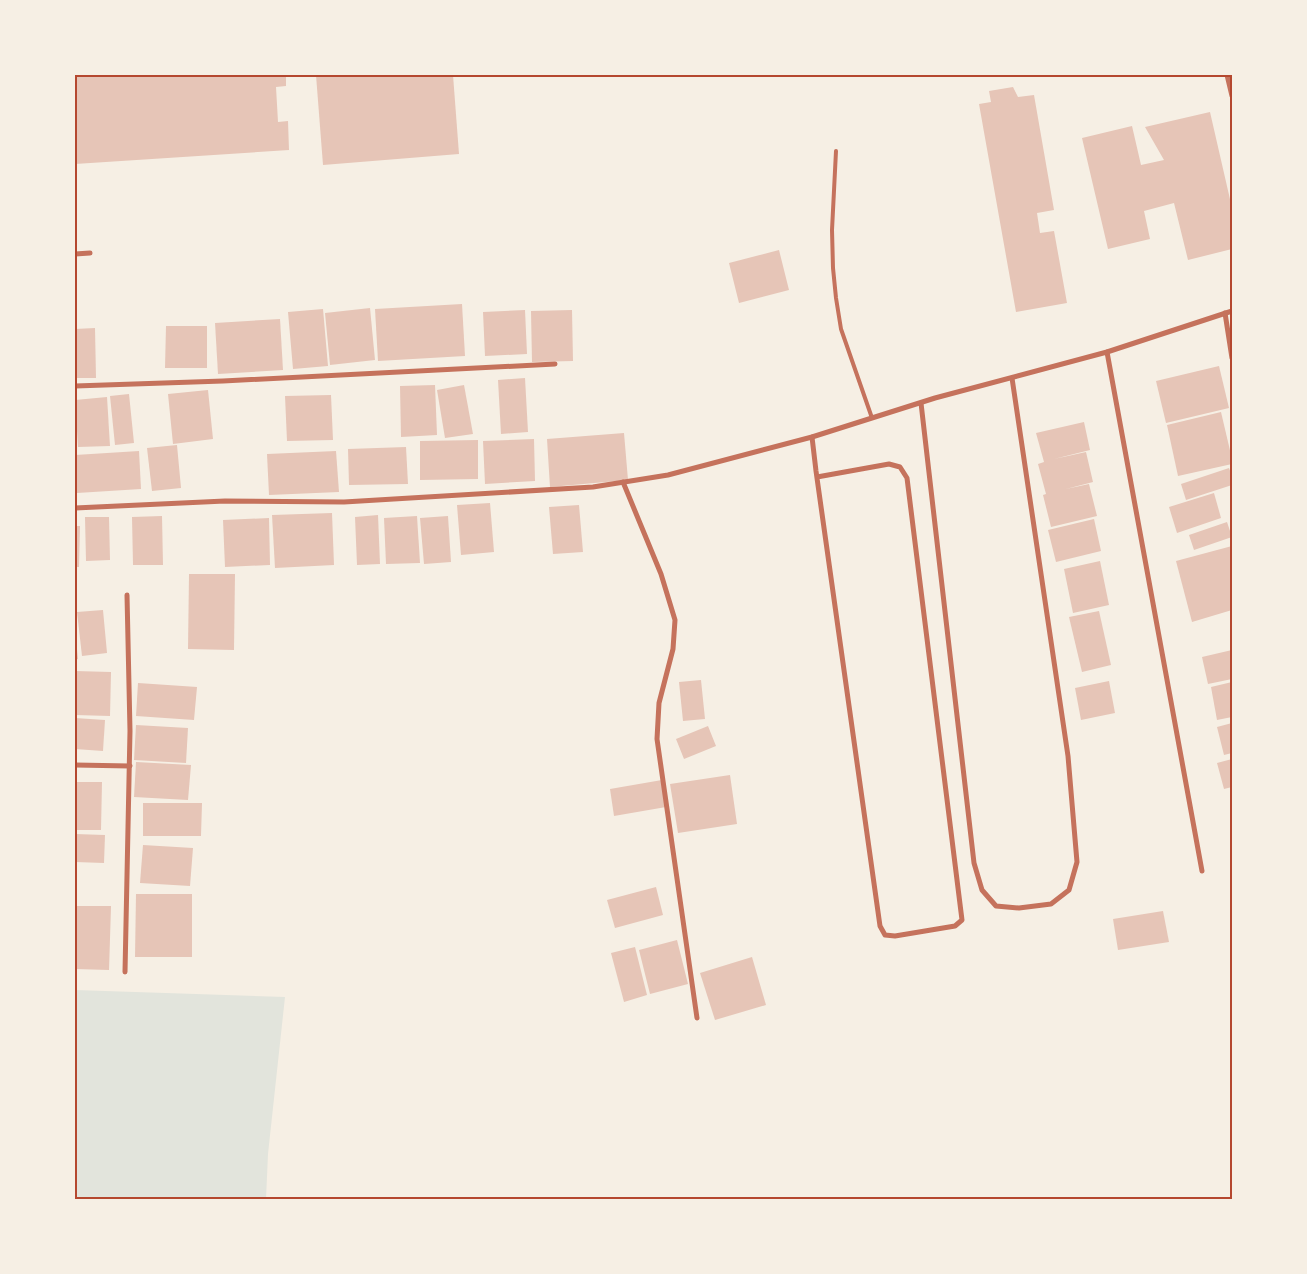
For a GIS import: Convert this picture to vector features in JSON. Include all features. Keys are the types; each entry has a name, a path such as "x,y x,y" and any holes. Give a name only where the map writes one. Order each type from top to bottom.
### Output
{"street":[{"path":"1227,75 1232,96"},
{"path":"75,254 90,253"},
{"path":"75,508 225,501 344,502 593,487 668,475 1107,352 1232,311"},
{"path":"1226,313 1232,358"},
{"path":"1107,352 1202,871"},
{"path":"75,386 223,381 555,364"},
{"path":"921,403 974,863 982,890 996,906 1019,908 1051,904 1069,890 1077,862 1068,756 1012,378"},
{"path":"812,436 817,477 880,926 885,935 895,936 955,926 962,920 962,912 907,478 900,467 889,464 817,477"},
{"path":"622,482 660,574 675,620 672,649 659,703 657,739 698,1018"},
{"path":"125,972 130,766 127,595"},
{"path":"75,765 130,766"}],"lane":[{"path":"836,151 832,230 836,298 841,329 872,418"}],"shaded area":[{"path":"75,990 285,997 268,1154 266,1199 75,1199"}],"building":[{"path":"75,75 286,75 286,86 276,87 278,122 288,121 289,150 75,164"},
{"path":"316,75 453,75 459,154 323,165"},
{"path":"1013,87 1018,97 1034,95 1054,210 1037,213 1040,233 1054,231 1067,303 1016,312 979,104 991,102 989,91"},
{"path":"1210,112 1232,208 1232,249 1188,260 1174,203 1144,211 1150,239 1108,249 1082,138 1132,126 1141,165 1164,160 1145,127"},
{"path":"779,250 789,290 739,303 729,263"},
{"path":"462,304 465,356 378,361 375,309"},
{"path":"370,308 375,360 330,365 325,313"},
{"path":"323,309 328,366 293,369 288,312"},
{"path":"525,310 527,354 485,356 483,312"},
{"path":"572,310 573,361 532,362 531,311"},
{"path":"280,319 283,370 218,374 215,323"},
{"path":"166,326 207,326 207,368 165,368"},
{"path":"95,328 96,378 75,378 75,329"},
{"path":"1219,366 1229,408 1166,423 1156,381"},
{"path":"525,378 528,432 501,434 498,380"},
{"path":"435,385 437,435 401,437 400,386"},
{"path":"464,385 473,434 445,438 437,390"},
{"path":"208,390 213,439 173,444 168,394"},
{"path":"129,394 134,443 115,445 110,396"},
{"path":"331,395 333,440 287,441 285,396"},
{"path":"107,397 110,446 78,447 75,400"},
{"path":"1221,412 1232,464 1178,476 1167,425"},
{"path":"1084,422 1090,450 1054,459 1086,452 1093,482 1066,489 1089,484 1097,516 1051,527 1043,495 1046,494 1038,464 1044,462 1036,433"},
{"path":"624,433 628,480 550,487 547,439"},
{"path":"534,439 535,481 485,484 483,441"},
{"path":"478,440 478,479 420,480 420,441"},
{"path":"177,445 181,488 152,491 147,448"},
{"path":"406,447 408,484 349,485 348,449"},
{"path":"139,451 141,489 77,493 75,455"},
{"path":"336,451 339,492 269,495 267,454"},
{"path":"1229,468 1232,476 1232,485 1186,500 1181,484"},
{"path":"1214,493 1221,518 1177,533 1169,507"},
{"path":"490,503 494,552 461,555 457,505"},
{"path":"579,505 583,552 553,554 549,507"},
{"path":"332,513 334,565 275,568 272,515"},
{"path":"378,515 380,564 357,565 355,517"},
{"path":"162,516 163,565 133,565 132,517"},
{"path":"417,516 420,563 386,564 384,518"},
{"path":"448,516 451,562 424,564 420,518"},
{"path":"85,517 109,517 110,560 86,561"},
{"path":"269,518 270,565 225,567 223,520"},
{"path":"1094,519 1101,551 1056,562 1048,530"},
{"path":"1227,522 1232,537 1194,550 1189,535"},
{"path":"75,526 80,526 79,567 75,567"},
{"path":"1232,546 1232,610 1192,622 1176,561"},
{"path":"1100,561 1109,605 1073,613 1064,569"},
{"path":"189,574 235,574 234,650 188,649"},
{"path":"103,610 107,653 82,656 77,612"},
{"path":"1099,611 1111,665 1082,672 1069,617"},
{"path":"75,640 78,659 75,660"},
{"path":"1232,650 1232,679 1208,684 1202,657"},
{"path":"75,671 111,672 110,716 75,715"},
{"path":"701,680 705,719 683,721 679,682"},
{"path":"1109,681 1115,713 1081,720 1075,688"},
{"path":"1232,682 1232,717 1217,720 1211,687"},
{"path":"138,683 197,687 194,720 136,716"},
{"path":"75,718 105,720 103,751 75,749"},
{"path":"1232,723 1232,753 1224,755 1217,727"},
{"path":"136,725 188,728 186,763 134,760"},
{"path":"708,726 716,746 684,759 676,739"},
{"path":"1232,759 1232,787 1224,789 1217,763"},
{"path":"136,762 191,765 188,800 134,797"},
{"path":"730,775 737,824 678,833 670,784"},
{"path":"662,780 666,807 614,816 610,789"},
{"path":"75,782 102,782 101,830 75,830"},
{"path":"143,803 202,803 201,836 143,836"},
{"path":"75,834 105,835 104,863 75,862"},
{"path":"143,845 193,848 190,886 140,883"},
{"path":"656,887 663,915 615,928 607,900"},
{"path":"136,894 192,894 192,957 135,957"},
{"path":"75,906 111,906 109,970 75,969"},
{"path":"1163,911 1169,942 1118,950 1113,919"},
{"path":"677,940 688,984 650,994 639,950"},
{"path":"635,947 647,995 624,1002 611,953"},
{"path":"752,957 766,1005 715,1020 700,973"}]}
